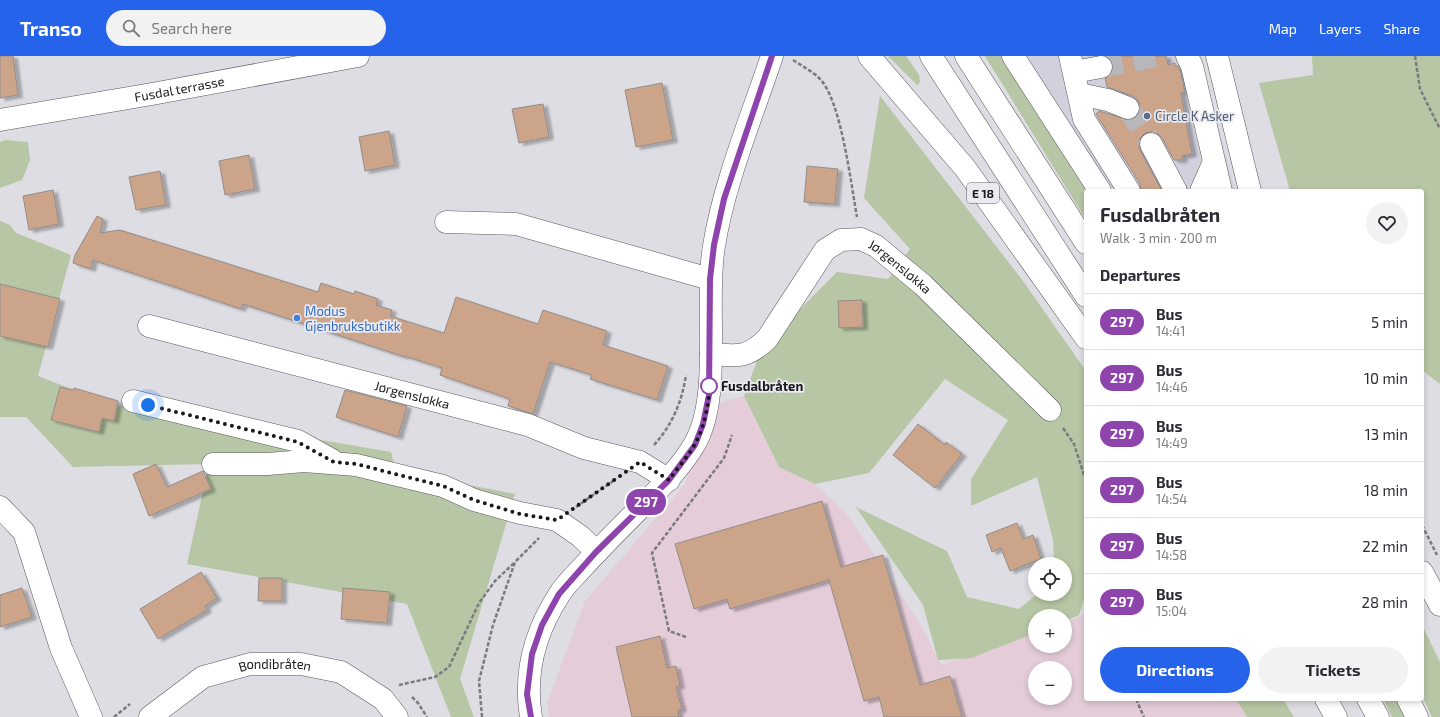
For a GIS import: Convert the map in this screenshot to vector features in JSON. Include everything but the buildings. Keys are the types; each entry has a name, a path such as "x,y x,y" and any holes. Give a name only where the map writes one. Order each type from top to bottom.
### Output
{"main road":[{"name":"Fusdal terrasse","path":"0,120 358,56"},
{"name":"E 18","path":"869,56 965,168 1084,335"},
{"name":"E 18","path":"931,56 1084,293"},
{"path":"966,56 1084,240"},
{"path":"1013,56 1099,189"},
{"path":"1188,56 1192,66 1219,189"},
{"path":"1217,56 1250,189"},
{"path":"531,717 527,694 532,654 542,625 559,594 596,552 669,480 695,445 703,424 709,395 710,279 714,245 724,199 781,57"},
{"path":"1101,67 1072,64 1086,124 1128,189"},
{"path":"1079,94 1108,100 1128,108"},
{"path":"1151,144 1175,189"},
{"path":"1202,189 1213,164"},
{"path":"446,222 516,224 710,279"},
{"name":"Jørgensløkka","path":"710,354 736,356 754,351 767,339 825,250 841,240 861,239 876,246 923,285 1050,410"},
{"name":"Jørgensløkka","path":"150,326 528,425 584,448 640,462 669,480"},
{"path":"133,401 298,442 334,462"},
{"path":"213,464 334,462 356,464 443,486 474,500 520,514 557,520 580,536 596,552"},
{"path":"0,507 24,532 61,648 91,717"},
{"path":"1424,576 1440,605"},
{"name":"Bondibråten","path":"150,717 203,677 250,664 301,664 341,672 383,699 397,717"},
{"path":"1327,701 1336,717"},
{"path":"1369,701 1378,717"},
{"path":"1409,701 1416,717"}],"path":[{"path":"1415,56 1420,89 1440,129"},
{"path":"781,57 819,78 830,92 837,114 861,239"},
{"path":"397,686 403,683 435,677 449,667 480,603 495,582 557,520 640,462 659,440 673,420 680,403 686,373"},
{"path":"1050,410 1074,444 1084,475"},
{"path":"686,637 669,631 652,553 724,458 732,435"},
{"path":"1424,529 1440,560"},
{"path":"482,717 479,681 493,625 515,562"},
{"path":"1137,701 1144,717"}],"shaded area":[{"path":"1023,56 1200,56 1234,189 1113,189"},
{"path":"744,396 779,467 815,484 847,514 921,625 941,665 1028,634 1028,653 1072,653 1072,619 1084,615 1084,701 1237,701 1247,717 549,717 547,703 585,601 685,484 709,406"}],"green space":[{"path":"888,56 906,56 919,75 920,82 917,85"},
{"path":"985,56 1002,56 1023,93 1086,189 1084,189 1084,217"},
{"path":"1312,56 1440,56 1440,384 1424,372 1424,189 1289,189 1259,83 1313,75"},
{"path":"880,96 1023,281 1084,368 1084,600 1079,615 1072,618 1072,609 1028,609 1028,636 971,658 938,660 923,605 856,507 947,551 967,597 1019,609 1029,601 1072,601 1072,557 1054,557 1053,540 1037,477 971,506 971,479 1008,420 945,379 869,473 815,484 779,467 744,396 762,347 837,272 888,279 910,249 864,198"},
{"path":"5,140 28,142 30,160 22,180 0,188 0,142"},
{"path":"0,221 10,225 16,233 71,255 38,376 110,404 391,452 396,471 515,494 460,679 474,717 451,717 407,604 187,564 209,464 73,467 26,417 0,417"},
{"path":"1424,629 1440,662 1440,717 1432,717 1424,700"},
{"path":"1237,701 1284,701 1294,717 1247,717"},
{"path":"1384,701 1400,701 1408,717 1392,717"}],"tunnel":[{"path":"1101,67 1155,56"},
{"path":"1128,108 1151,144"}],"bus line":[{"name":"297","path":"531,717 527,694 532,654 542,625 559,594 596,552 669,480 695,445 703,424 709,395 710,279 714,245 724,199 772,56"}],"place":[{"name":"Circle K Asker","path":"1147,116"},
{"name":"Modus Gjenbruksbutikk","path":"297,318"},
{"name":"Fusdalbråten","path":"709,386"}],"route":[{"path":"148,405 298,442 334,462 356,464 443,486 474,500 520,514 557,520 640,462 669,480 695,445 703,424 709,395 710,381 709,386"}]}
